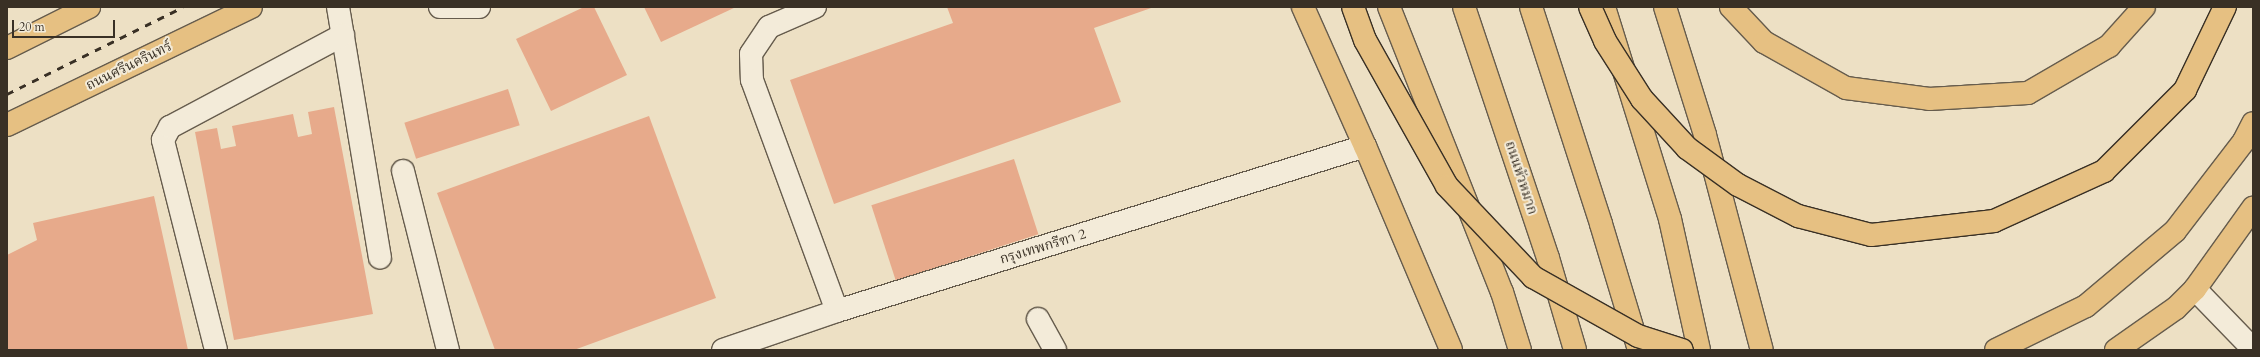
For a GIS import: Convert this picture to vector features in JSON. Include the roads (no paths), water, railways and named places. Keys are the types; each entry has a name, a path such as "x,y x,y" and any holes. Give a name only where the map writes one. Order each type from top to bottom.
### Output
{"main road":[{"path":"7,48 89,7"},
{"name":"ถนนศรีนครินทร์","path":"7,125 250,7"},
{"path":"1303,7 1365,146 1451,350"},
{"path":"1353,7 1365,40 1447,186 1533,277 1638,336 1682,350"},
{"path":"1389,7 1502,292 1520,350"},
{"name":"ถนนหัวหมาก","path":"1464,7 1548,258 1575,350"},
{"path":"1531,7 1639,350"},
{"path":"1590,7 1605,41 1642,98 1687,148 1738,185 1798,216 1871,235 1994,221 2104,171 2185,90 2225,7"},
{"path":"1604,7 1670,219 1699,350"},
{"path":"1665,7 1705,135 1762,350"},
{"path":"1731,7 1764,42 1846,88 1929,99 2028,93 2109,46 2144,7"},
{"path":"1996,350 2086,306 2175,231 2244,141 2253,123"},
{"path":"2116,350 2176,308 2195,289 2253,208"}],"street":[{"path":"338,7 380,257"},
{"path":"440,7 479,7"},
{"path":"815,7 769,27 750,54 752,80 838,311"},
{"path":"216,350 163,140 170,127 343,35"},
{"name":"กรุงเทพกรีฑา 2","path":"723,350 838,311 1365,146"},
{"path":"403,171 448,350"},
{"path":"2195,289 2253,348"},
{"path":"1038,320 1055,350"}],"railway":[{"path":"7,94 183,7"}]}
